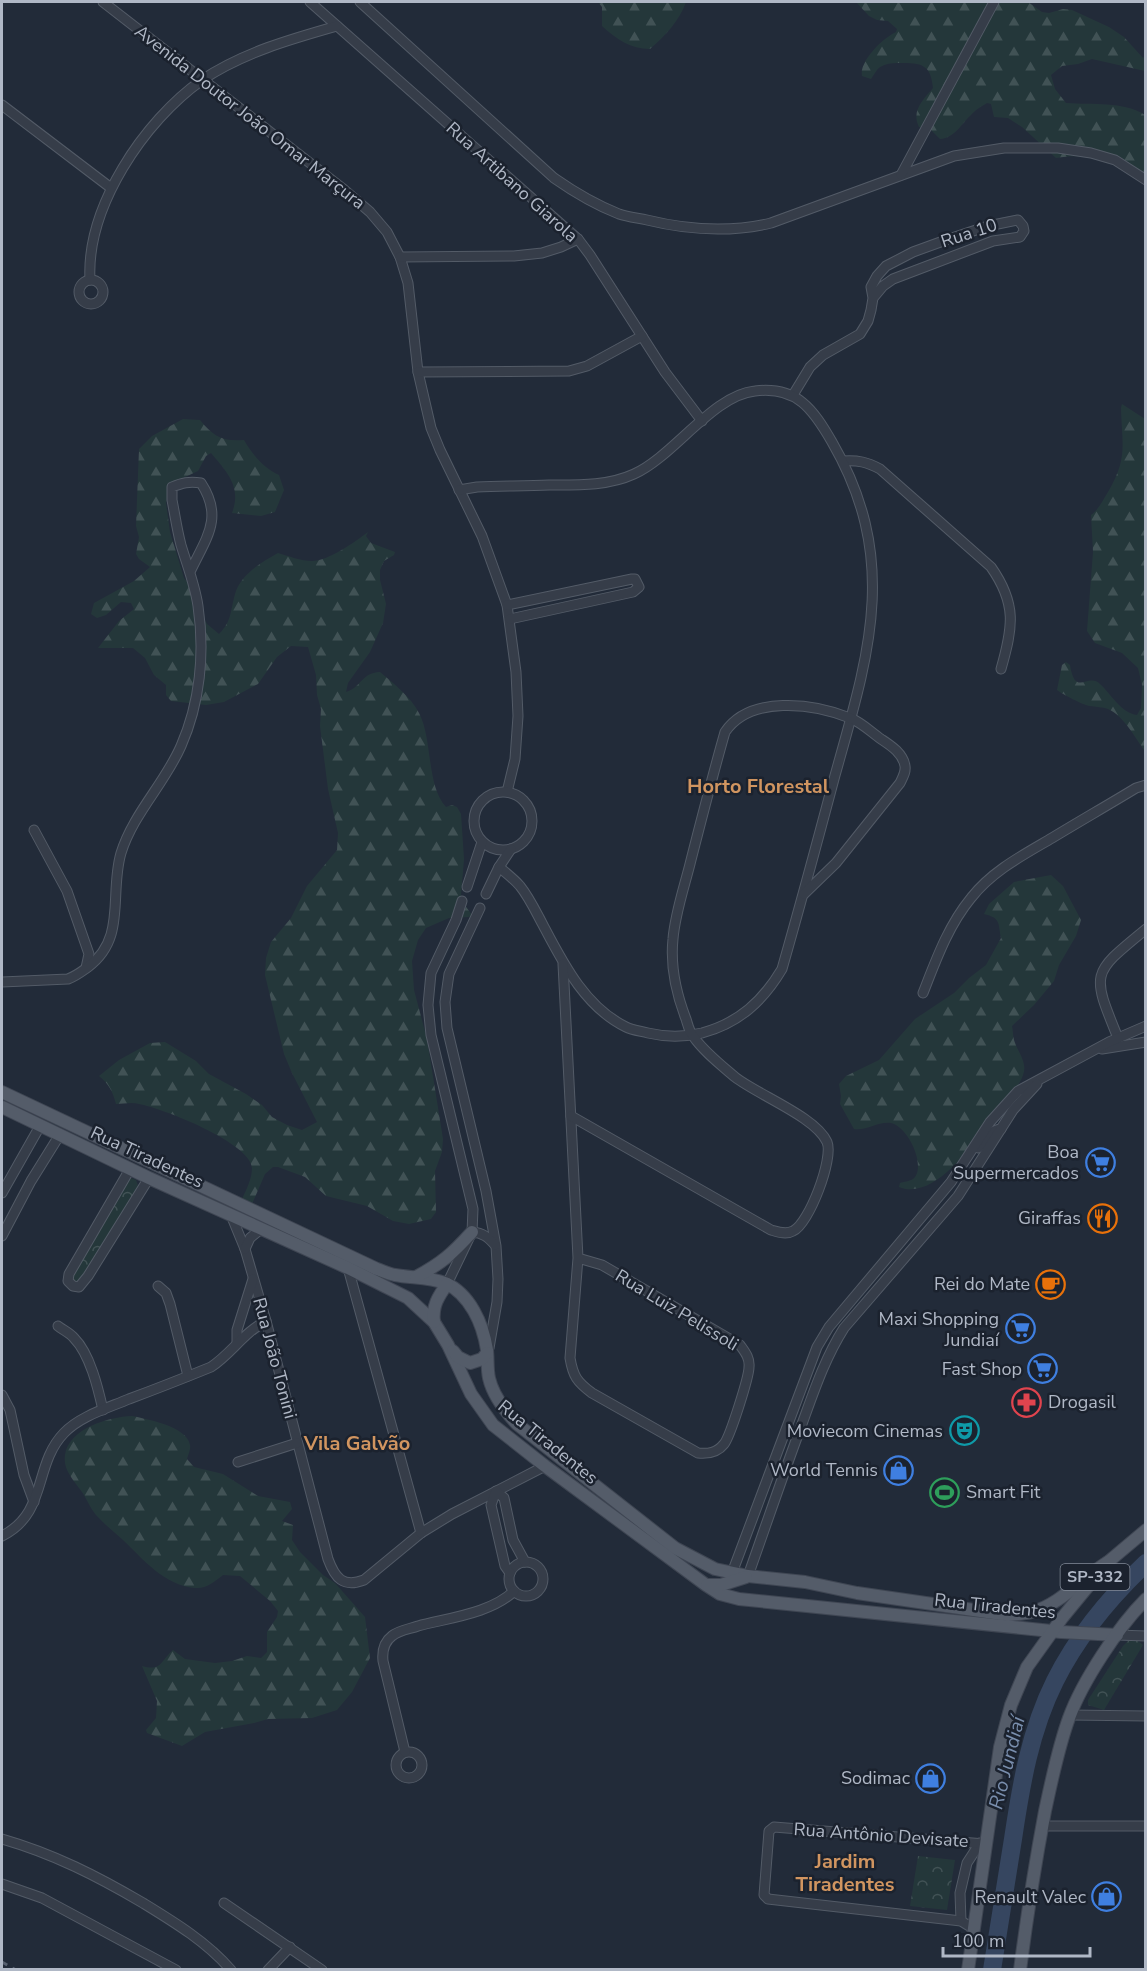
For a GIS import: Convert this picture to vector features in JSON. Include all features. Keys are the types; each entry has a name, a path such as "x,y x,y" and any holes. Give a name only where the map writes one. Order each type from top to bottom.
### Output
{"main road":[{"name":"Rua Tiradentes","path":"2,1092 377,1269 395,1275 447,1284 465,1298 476,1314 488,1353 489,1376 494,1391 500,1403 517,1424 675,1548 700,1563 731,1577 748,1576 806,1582 857,1593 1008,1615 1032,1612 1045,1606 1108,1562"},
{"name":"Rua Tiradentes","path":"2,1107 59,1136 348,1268 408,1298 434,1322 471,1394 483,1412 501,1431 545,1466 720,1594 739,1599 1056,1631 1117,1635"},
{"path":"416,1277 451,1256 472,1232"},
{"path":"434,1322 432,1312 434,1305 447,1284"},
{"path":"448,1346 458,1357 470,1363 482,1359 488,1353"},
{"name":"SP-332","path":"968,1970 982,1843 1000,1748 1011,1705 1027,1667 1108,1562 1146,1530"},
{"path":"706,1585 721,1585 731,1577 739,1599"},
{"path":"773,1602 766,1592 771,1583 806,1582"},
{"name":"SP-332","path":"1020,1970 1042,1826 1057,1754 1070,1715 1087,1679 1117,1635 1146,1599"}],"street":[{"name":"Avenida Doutor João Omar Marçura","path":"103,2 370,212 387,232 400,257 408,283 418,372 431,428 482,536 510,619 518,716 515,759 507,792"},
{"name":"Rua Artibano Giarola","path":"310,2 578,239 665,372 702,421"},
{"path":"360,2 554,178 573,191 620,214 672,226 714,230 750,228 771,223 954,156 1004,148 1058,148 1091,153 1115,160 1146,180"},
{"path":"901,175 994,2"},
{"path":"90,280 89,262 93,240 111,188 156,122 178,99 203,80 243,58 277,44 337,26"},
{"path":"2,105 111,188"},
{"name":"Rua 10","path":"873,298 883,286 893,279 993,241 1020,237 1024,231 1023,226 1018,220 988,226 913,252 886,266"},
{"path":"400,257 514,256 542,253 578,239"},
{"path":"793,395 810,367 823,355 860,334 868,321 873,298 871,287 886,266 893,279"},
{"path":"418,372 569,371 587,366 642,336"},
{"path":"459,490 477,487 588,484 613,481 635,474 657,460 702,421 734,398 752,391 771,390 793,395 818,416 843,461 857,494 870,536 873,613 867,653 851,718 782,969 771,988 752,1007 733,1021 713,1030 692,1035 657,1035 627,1028 605,1014 587,996 563,962 530,900 519,885 499,867"},
{"path":"843,461 868,462 880,469 991,567 1002,583 1011,615 1008,643 1001,669"},
{"path":"2,982 68,979 98,960 109,943 113,930 120,857 127,837 181,747 194,711 199,680 198,607 174,510 172,487 192,481 201,483 207,492 213,513 209,529 190,572"},
{"path":"507,605 632,579 639,584 633,592 510,619"},
{"path":"571,1116 771,1230 782,1233 792,1232 800,1227 824,1175 829,1155 826,1139 811,1123 743,1083 721,1065 692,1035 681,1008 672,963 673,937 681,900 725,732 738,717 751,711 789,705 813,707 851,718 894,748 905,765 905,774 900,783 836,863 803,896"},
{"path":"923,993 955,920 971,897 989,878 1014,860 1136,788 1146,785"},
{"path":"498,792 507,792 520,796 529,806 532,819 531,832 523,843 511,849 501,850 491,848 482,842 474,826 474,817 482,800 498,792"},
{"path":"34,830 67,891 89,954 86,968"},
{"path":"467,887 482,842"},
{"path":"486,894 511,849"},
{"path":"447,1284 472,1232 473,1209 431,1035 428,1005 431,973 456,920 462,901"},
{"path":"480,908 449,974 445,1002 447,1028 486,1191 496,1245 497,1302 488,1353"},
{"path":"1118,1038 1099,988 1100,975 1107,962 1146,929"},
{"name":"Rua Luiz Pelissoli","path":"563,962 578,1258 570,1358 572,1372 579,1384 592,1393 698,1453 707,1454 716,1451 724,1445 743,1389 749,1367 746,1353 740,1345 602,1264 578,1258"},
{"path":"731,1577 818,1347 841,1311 951,1182 990,1122 1018,1091 1118,1038 1146,1026"},
{"path":"1096,1050 1146,1042"},
{"path":"748,1576 777,1491 832,1347 856,1314 958,1196 1013,1110 1043,1078"},
{"path":"2,1193 40,1126"},
{"path":"969,1153 980,1147 996,1130 1001,1129"},
{"path":"2,1236 31,1181 59,1136"},
{"path":"130,1169 69,1274 68,1281 73,1286 79,1287 88,1276 149,1178"},
{"name":"Rua João Tonini","path":"231,1215 245,1249 266,1320 328,1559 334,1574 340,1580 355,1583 364,1580 421,1533 452,1514 545,1466"},
{"path":"245,1249 250,1238 261,1229"},
{"path":"903,1238 922,1229 930,1231"},
{"path":"472,1232 480,1233 496,1245"},
{"path":"348,1268 421,1533"},
{"path":"237,1342 237,1330 253,1279"},
{"path":"158,1286 166,1293 170,1304 188,1376"},
{"path":"832,1347 834,1324 841,1311"},
{"path":"2,1536 23,1522 34,1502 50,1456 64,1433 76,1423 211,1367 223,1359 247,1332 266,1320"},
{"path":"58,1326 75,1338 85,1355 96,1381 103,1410"},
{"path":"2,1395 10,1410 24,1475 34,1502"},
{"path":"238,1462 297,1443"},
{"path":"510,1573 505,1566 491,1505 496,1491 504,1498 513,1540 525,1562"},
{"path":"525,1562 539,1567 543,1576 542,1586 536,1593 527,1596 517,1594 509,1582 510,1573 516,1565 525,1562"},
{"path":"405,1752 383,1661 386,1642 400,1632 493,1606 514,1591"},
{"name":"Rua Tiradentes","path":"1117,1635 1146,1635"},
{"path":"1070,1715 1146,1716"},
{"path":"1042,1826 1146,1826"},
{"name":"Rua Antônio Devisate","path":"974,1929 961,1921 768,1899 764,1895 770,1831 774,1827 982,1843"},
{"path":"2,1839 37,1849 117,1888 173,1921 201,1942 231,1970"},
{"path":"961,1921 960,1893 967,1863 982,1843"},
{"path":"2,1884 42,1898 176,1970"},
{"path":"225,1902 322,1970"},
{"path":"268,1970 290,1947"}],"green space":[{"path":"598,2 686,2 671,27 650,49 624,42 602,26 602,7"},
{"path":"856,2 1028,2 1042,12 1072,10 1109,27 1124,37 1143,58 1145,55 1145,71 1092,59 1062,66 1051,75 1055,89 1066,103 1127,107 1145,115 1145,172 1091,157 1056,158 1022,127 1008,118 994,117 991,104 987,103 974,111 954,133 945,138 940,139 930,129 919,127 917,111 933,88 928,71 921,65 895,63 880,67 871,79 862,76 862,70 868,57 897,29 888,21 877,20 869,16"},
{"path":"1122,404 1145,419 1145,751 1114,712 1106,708 1083,704 1057,690 1062,665 1066,662 1070,665 1075,680 1095,681 1100,684 1121,707 1131,714 1137,715 1141,708 1142,685 1138,668 1122,653 1095,643 1087,631 1093,552 1091,515 1103,501 1119,470 1123,442"},
{"path":"183,419 200,420 214,434 224,439 244,440 268,469 279,475 284,490 275,512 261,516 232,513 235,504 234,488 227,473 211,453 206,456 198,471 183,478 172,487 168,494 166,503 170,532 184,578 207,624 219,634 229,619 236,591 243,579 260,564 278,553 303,560 318,560 341,550 368,532 366,536 371,543 395,552 384,561 380,570 386,604 383,623 370,652 348,683 346,692 365,677 380,672 406,696 419,713 426,736 435,787 446,807 452,805 457,807 461,814 464,859 461,895 472,915 449,918 426,928 418,940 412,961 414,990 427,1039 443,1139 442,1152 435,1171 436,1212 431,1219 409,1224 393,1221 367,1206 326,1196 305,1177 278,1167 273,1167 265,1174 252,1204 242,1199 252,1168 248,1158 237,1148 204,1128 166,1112 136,1103 116,1104 110,1088 99,1076 119,1060 150,1043 165,1042 196,1061 209,1074 246,1094 262,1105 272,1117 287,1125 302,1130 317,1122 284,1054 265,975 266,958 271,942 291,918 307,886 337,850 338,833 328,789 320,726 321,709 317,695 316,675 308,647 291,646 277,657 258,684 224,702 206,705 171,701 166,695 166,685 154,675 145,658 133,648 98,648 119,621 134,609 131,603 121,602 106,615 97,618 91,614 94,603 134,581 150,567 136,554 139,537 136,526 139,449 152,436"},
{"path":"1051,875 1063,886 1081,920 1076,936 1059,965 1054,981 1012,1026 1014,1040 1024,1066 1021,1080 992,1113 967,1151 946,1172 923,1187 911,1189 899,1187 900,1183 913,1179 917,1174 917,1158 910,1140 898,1126 891,1123 854,1129 840,1104 839,1084 846,1076 879,1060 915,1019 954,993 986,965 1001,938 996,919 984,914 989,904 1014,882"},
{"path":"131,1178 136,1180 138,1186 83,1277 78,1282 74,1282 72,1277"},
{"path":"132,1416 165,1424 182,1433 190,1445 187,1459 194,1467 223,1474 258,1496 290,1502 292,1509 282,1521 293,1525 292,1540 300,1552 323,1575 335,1583 365,1617 370,1658 352,1692 337,1710 312,1718 268,1719 205,1732 182,1746 147,1733 146,1730 156,1718 157,1701 142,1666 154,1667 161,1664 173,1650 185,1659 215,1663 247,1656 261,1658 267,1652 267,1632 277,1617 278,1611 270,1601 240,1576 223,1575 199,1588 184,1586 164,1577 102,1522 94,1512 67,1469 65,1455 68,1446 82,1431 91,1426 112,1419"},
{"path":"1129,1640 1138,1641 1143,1645 1104,1710 1088,1705 1088,1700"},
{"path":"918,1856 955,1860 947,1910 910,1906"}],"waterway":[{"name":"Rio Jundiaí","path":"992,1970 1019,1799 1033,1739 1046,1700 1084,1633 1107,1604 1146,1563"}],"railway":[{"path":"2,1962 16,1970"}],"place":[{"name":"Boa Supermercados","path":"1100,1162"},
{"name":"Giraffas","path":"1102,1218"},
{"name":"Rei do Mate","path":"1051,1284"},
{"name":"Maxi Shopping Jundiaí","path":"1020,1329"},
{"name":"Fast Shop","path":"1043,1369"},
{"name":"Drogasil","path":"1027,1402"},
{"name":"Moviecom Cinemas","path":"964,1431"},
{"name":"World Tennis","path":"899,1470"},
{"name":"Smart Fit","path":"945,1492"},
{"name":"Sodimac","path":"931,1778"},
{"name":"Renault Valec","path":"1107,1897"}],"district":[{"name":"Horto Florestal","path":"758,786"},
{"name":"Vila Galvão","path":"357,1443"},
{"name":"Jardim Tiradentes","path":"845,1872"}]}
